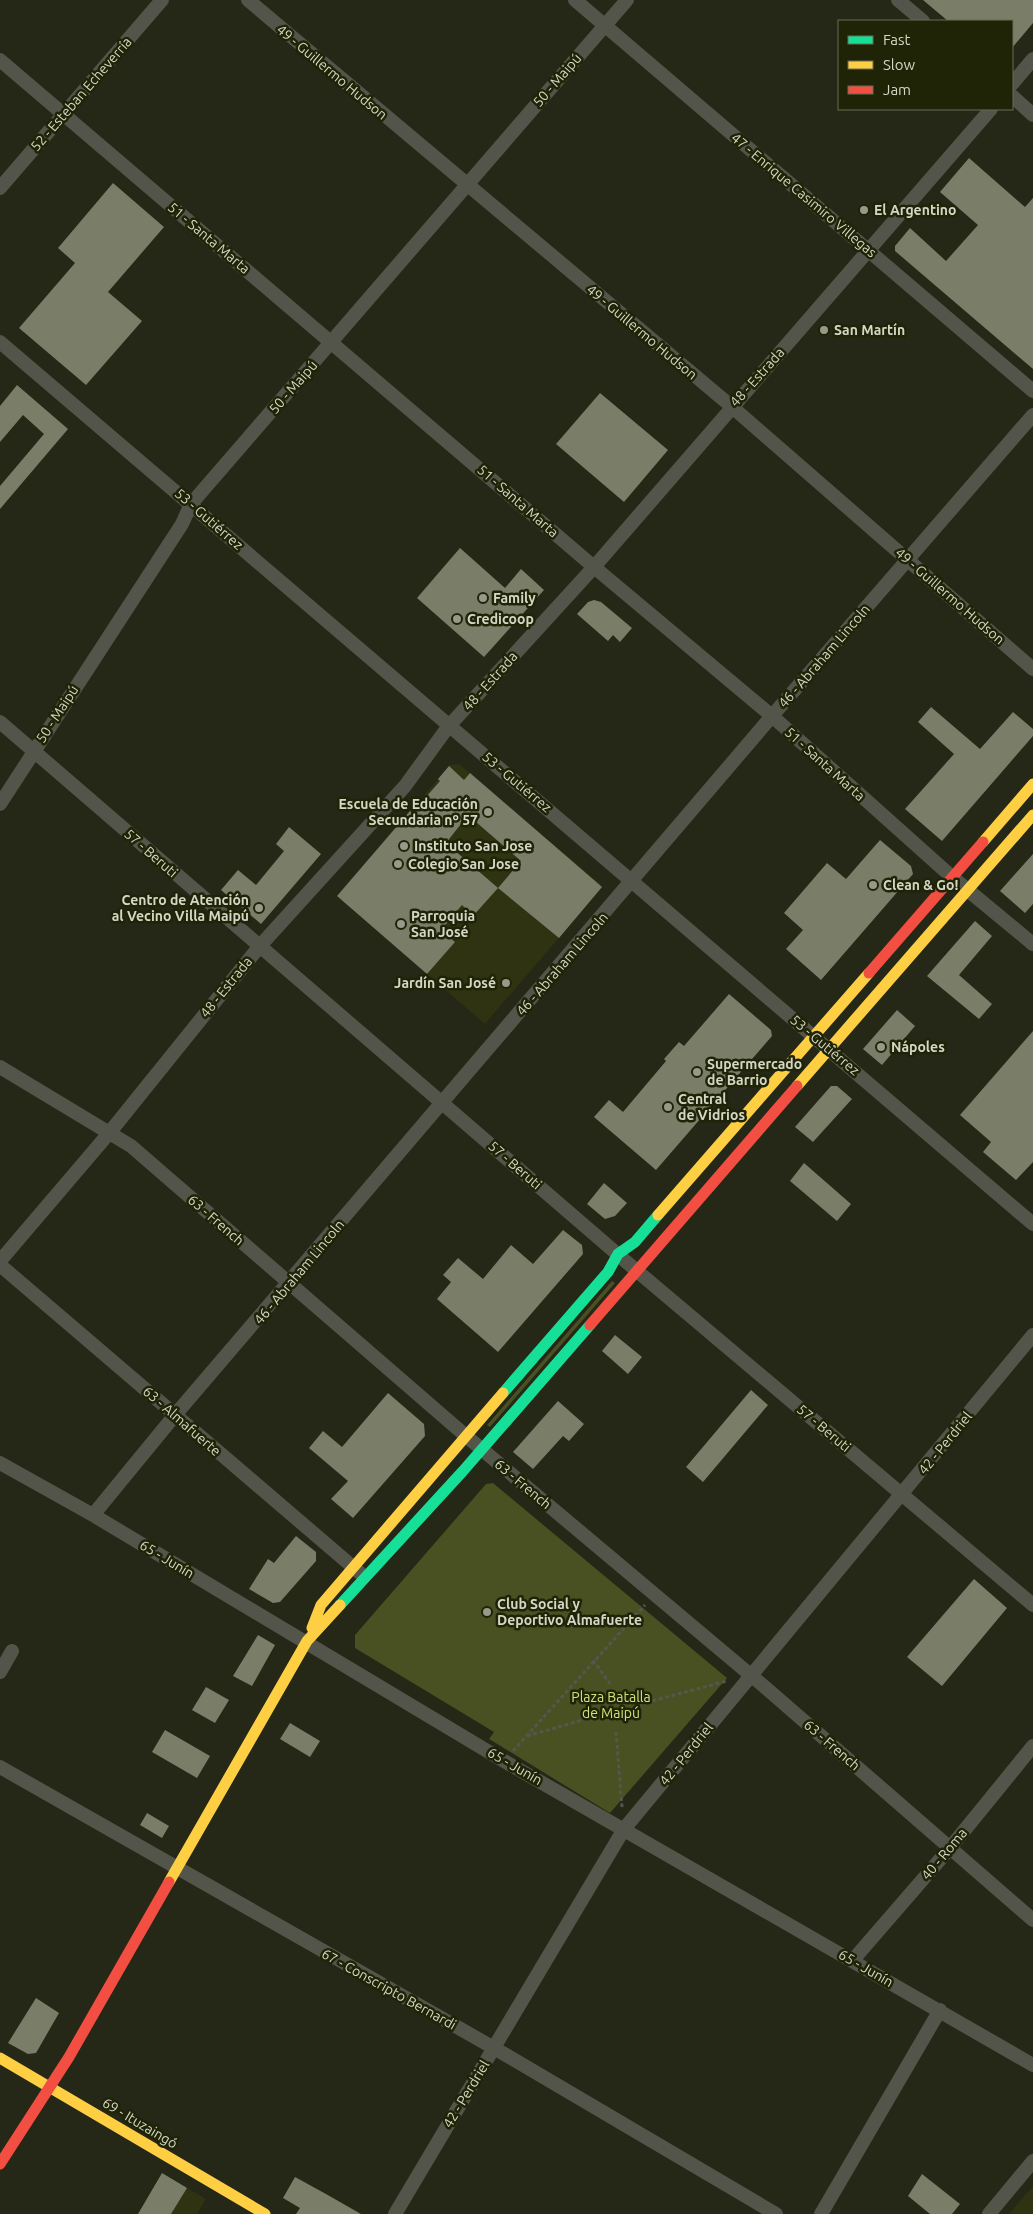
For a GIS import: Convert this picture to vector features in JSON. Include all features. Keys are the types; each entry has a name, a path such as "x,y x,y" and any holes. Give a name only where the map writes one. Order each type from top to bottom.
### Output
{"main road":[{"path":"307,1642 321,1605 353,1566 608,1272 618,1254 635,1242 1033,784"},
{"path":"0,2164 50,2087 177,1870 292,1664 307,1642 481,1450 1033,815"},
{"name":"69 - Ituzaingó","path":"0,2058 265,2214"}],"street":[{"name":"52 - Esteban Echeverría","path":"0,188 65,115 162,0"},
{"name":"49 - Guillermo Hudson","path":"248,0 731,406 1033,669"},
{"name":"47 - Enrique Casimiro Villegas","path":"575,0 1033,391"},
{"name":"50 - Maipú","path":"0,804 33,750 182,524 191,504 627,0"},
{"path":"898,0 922,20"},
{"path":"1013,83 1033,59"},
{"name":"51 - Santa Marta","path":"0,60 333,342 594,567 772,716 952,877 1033,944"},
{"path":"1013,97 1033,115"},
{"name":"48 - Estrada","path":"0,1263 110,1132 259,947 405,786 448,727 594,567 731,406 990,110"},
{"name":"53 - Gutiérrez","path":"0,342 191,504 448,727 497,765 1033,1224"},
{"name":"46 - Abraham Lincoln","path":"93,1515 175,1415 289,1284 442,1102 633,881 772,716 1033,415"},
{"name":"57 - Beruti","path":"0,722 259,947 618,1254 1033,1605"},
{"name":"63 - French","path":"0,1066 131,1146 481,1450 751,1675 1033,1920"},
{"name":"63 - Almafuerte","path":"0,1263 365,1577"},
{"name":"42 - Perdriel","path":"395,2214 624,1829 903,1495 1033,1335"},
{"name":"65 - Junín","path":"0,1463 93,1515 504,1760 1033,2064"},
{"path":"0,1672 12,1651"},
{"name":"40 - Roma","path":"853,1960 950,1848 1033,1746"},
{"name":"67 - Conscripto Bernardi","path":"0,1767 177,1870 494,2048 776,2214"},
{"path":"821,2214 940,2010"},
{"path":"989,2214 1033,2161"}],"path":[{"path":"504,1760 654,1596"},
{"path":"594,1660 610,1684"},
{"path":"640,1704 751,1675"},
{"path":"526,1736 593,1717"},
{"path":"616,1732 624,1829"}],"shaded area":[{"path":"459,764 600,884 600,890 485,1024 427,974 455,941 364,865 450,765"},
{"path":"162,2173 206,2199 197,2214 138,2214"},
{"path":"1033,2186 1033,2214 1009,2214"}],"green space":[{"path":"612,1281 615,1283 490,1427 487,1425"},
{"name":"Plaza Batalla de Maipú","path":"493,1483 727,1678 610,1813 489,1739 494,1732 355,1648 355,1635 486,1484"}],"building":[{"path":"923,0 1033,0 1033,23 1013,47 1013,20 947,20"},
{"path":"969,158 1025,207 1033,198 1033,369 895,251 895,246 910,228 946,261 978,225 940,192"},
{"path":"113,183 164,227 108,292 142,321 86,385 19,328 75,263 58,248"},
{"path":"17,385 68,429 0,509 0,486 44,434 23,415 0,442 0,406"},
{"path":"600,393 668,450 624,502 556,444"},
{"name":"Family","path":"460,548 505,588 521,569 544,590 484,657 417,598"},
{"path":"594,600 601,602 632,628 620,642 613,635 608,641 577,614 588,602"},
{"path":"931,707 980,749 1013,712 1033,729 1033,736 942,841 905,809 954,754 918,722"},
{"path":"449,766 464,780 470,773 602,887 559,938 498,888 473,916 462,905 441,930 455,942 427,974 337,896 410,811 412,813 440,781 438,779","holes":["468,815 521,861 498,888 446,843"]},
{"path":"289,827 321,854 261,924 221,890 238,870 256,885 284,851 276,844"},
{"path":"880,840 911,866 913,874 821,980 786,949 803,930 784,913 827,863 846,879"},
{"path":"1033,854 1033,904 1025,913 1000,891"},
{"path":"975,921 992,936 959,975 992,1004 979,1019 927,976"},
{"path":"729,994 771,1030 772,1036 656,1170 594,1117 609,1100 623,1112 666,1061 664,1059 679,1042 684,1046"},
{"path":"897,1010 915,1026 882,1065 863,1049"},
{"path":"1033,1031 1033,1162 1016,1180 983,1152 991,1142 960,1115"},
{"path":"831,1086 837,1086 852,1099 813,1142 795,1127"},
{"path":"804,1163 851,1204 837,1221 790,1181"},
{"path":"604,1183 627,1203 615,1216 605,1219 587,1204"},
{"path":"563,1230 582,1245 583,1254 498,1352 437,1299 451,1282 443,1275 458,1258 483,1279 511,1245 533,1264"},
{"path":"615,1335 642,1357 628,1374 602,1351"},
{"path":"751,1390 768,1405 703,1482 686,1467"},
{"path":"388,1393 424,1424 425,1436 353,1518 331,1499 348,1481 309,1448 323,1431 342,1447"},
{"path":"558,1401 584,1424 569,1441 563,1436 533,1469 513,1452"},
{"path":"296,1536 316,1552 316,1561 280,1602 273,1603 249,1589 268,1559 274,1563"},
{"path":"974,1579 1007,1608 942,1686 907,1657"},
{"path":"258,1635 275,1645 252,1686 233,1676"},
{"path":"206,1687 229,1700 215,1723 192,1710"},
{"path":"290,1723 320,1741 310,1757 280,1739"},
{"path":"165,1730 210,1756 197,1778 152,1752"},
{"path":"147,1813 169,1826 162,1838 140,1825"},
{"path":"36,1998 59,2013 36,2053 28,2054 8,2043"},
{"path":"162,2173 187,2188 171,2214 138,2214"},
{"path":"922,2174 960,2204 952,2214 930,2214 908,2196"},
{"path":"295,2177 361,2214 296,2214 300,2208 283,2198"}],"traffic: fast":[{"path":"503,1393 608,1272 618,1254 635,1242 658,1215"},
{"path":"340,1605 463,1471 590,1325"}],"traffic: slow":[{"path":"983,842 1033,784"},
{"path":"797,1086 1033,815"},
{"path":"658,1215 869,973"},
{"path":"312,1628 321,1605 503,1393"},
{"path":"169,1882 307,1641 340,1605"},
{"path":"0,2058 265,2214"}],"traffic: jam":[{"path":"869,973 983,842"},
{"path":"590,1325 797,1086"},
{"path":"0,2164 69,2057 169,1882"}],"place":[{"name":"El Argentino","path":"864,210"},
{"name":"San Martín","path":"824,330"},
{"name":"Family","path":"483,598"},
{"name":"Credicoop","path":"457,619"},
{"name":"Escuela de Educación Secundaria nº 57","path":"488,812"},
{"name":"Instituto San Jose","path":"404,846"},
{"name":"Colegio San Jose","path":"398,864"},
{"name":"Clean & Go!","path":"873,885"},
{"name":"Centro de Atención al Vecino Villa Maipú","path":"259,908"},
{"name":"Parroquia San José","path":"401,924"},
{"name":"Jardín San José","path":"506,983"},
{"name":"Nápoles","path":"881,1047"},
{"name":"Supermercado de Barrio","path":"697,1072"},
{"name":"Central de Vidrios","path":"668,1107"},
{"name":"Club Social y Deportivo Almafuerte","path":"487,1612"}]}
